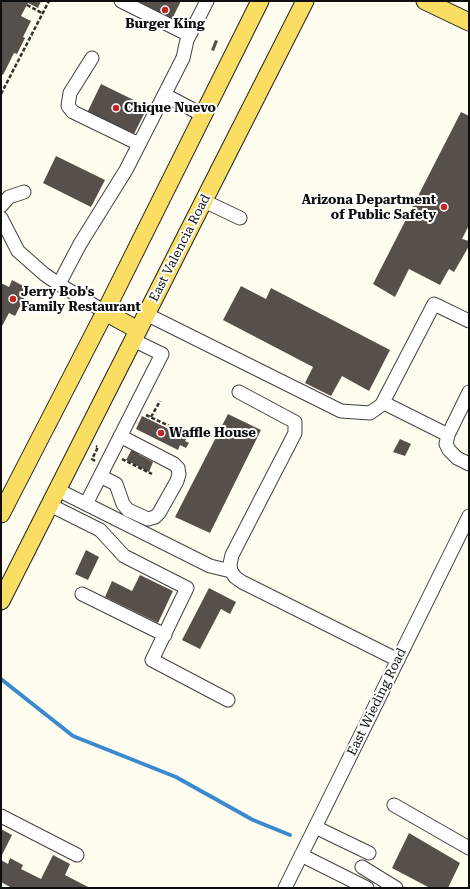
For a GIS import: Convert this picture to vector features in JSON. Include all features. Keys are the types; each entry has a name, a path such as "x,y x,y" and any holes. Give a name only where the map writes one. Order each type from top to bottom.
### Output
{"main road":[{"path":"1,514 105,312 260,1"},
{"name":"East Valencia Road","path":"1,601 305,1"},
{"path":"425,1 469,22"},
{"path":"105,312 136,335"}],"street":[{"path":"121,1 189,35"},
{"path":"60,282 80,244 126,170 183,58 189,35 207,1"},
{"path":"92,58 70,93 68,106 73,112 139,144"},
{"path":"164,95 203,114"},
{"path":"1,206 9,197 24,192"},
{"path":"204,201 240,218"},
{"path":"1,218 18,251 58,284 105,312"},
{"path":"146,314 341,411 370,413 382,404 434,304 469,321"},
{"path":"86,504 162,354 136,335"},
{"path":"239,392 295,422 295,433 232,555 230,564 231,571 235,577 242,582 398,660"},
{"path":"469,392 448,434 446,444 449,450 457,458 469,464"},
{"path":"382,404 384,403 448,434"},
{"path":"100,476 116,484 123,504 128,510 148,519 155,517 159,513 177,481 179,474 178,468 174,464 120,436"},
{"path":"58,490 210,566 231,571"},
{"path":"50,505 100,530 124,556 187,588 152,660 228,700"},
{"name":"East Wieding Road","path":"285,888 469,516"},
{"path":"82,594 165,636"},
{"path":"394,805 469,848"},
{"path":"1,816 77,855"},
{"path":"315,827 369,853"},
{"path":"301,856 367,888"},
{"path":"362,867 396,888"}],"path":[{"path":"1,94 49,1"},
{"path":"27,5 42,13"},
{"path":"151,417 160,401"},
{"path":"134,409 184,433"}],"building":[{"path":"1,1 41,1 38,8 28,3 21,16 31,21 17,54 14,53 3,75 1,74"},
{"name":"Burger King","path":"134,1 181,1 172,19"},
{"path":"215,40 218,41 214,51 211,50"},
{"name":"Chique Nuevo","path":"101,84 142,104 144,114 133,136 87,113"},
{"path":"461,112 469,116 469,225 462,239 469,241 469,246 454,272 449,269 440,285 409,269 395,297 373,284"},
{"path":"56,156 105,180 91,207 43,183"},
{"name":"Jerry Bob's Family Restaurant","path":"12,280 29,289 15,316 9,313 1,328 1,283 9,287"},
{"path":"241,286 266,299 271,288 390,350 369,391 342,376 331,396 305,383 313,367 223,320"},
{"path":"228,414 261,430 210,533 175,517"},
{"name":"Waffle House","path":"142,416 187,438 185,441 189,443 186,448 180,445 178,450 136,429"},
{"path":"400,439 411,444 405,456 393,452"},
{"path":"132,449 153,462 149,472 126,460"},
{"path":"86,550 99,557 88,580 75,574"},
{"path":"140,575 173,591 158,623 105,597 112,581 132,591"},
{"path":"209,588 236,602 230,614 221,609 200,649 182,640"},
{"path":"1,829 12,835 1,857"},
{"path":"409,833 460,863 448,888 430,888 392,868"},
{"path":"53,855 70,864 65,875 90,888 12,888 1,882 1,860 8,864 10,858 23,865 21,869 41,879"}],"waterway":[{"path":"1,679 73,736 176,777 253,820 290,835"}],"place":[{"name":"Burger King","path":"165,10"},
{"name":"Chique Nuevo","path":"116,108"},
{"name":"Arizona Department of Public Safety","path":"444,207"},
{"name":"Jerry Bob's Family Restaurant","path":"13,299"},
{"name":"Waffle House","path":"161,433"}]}
